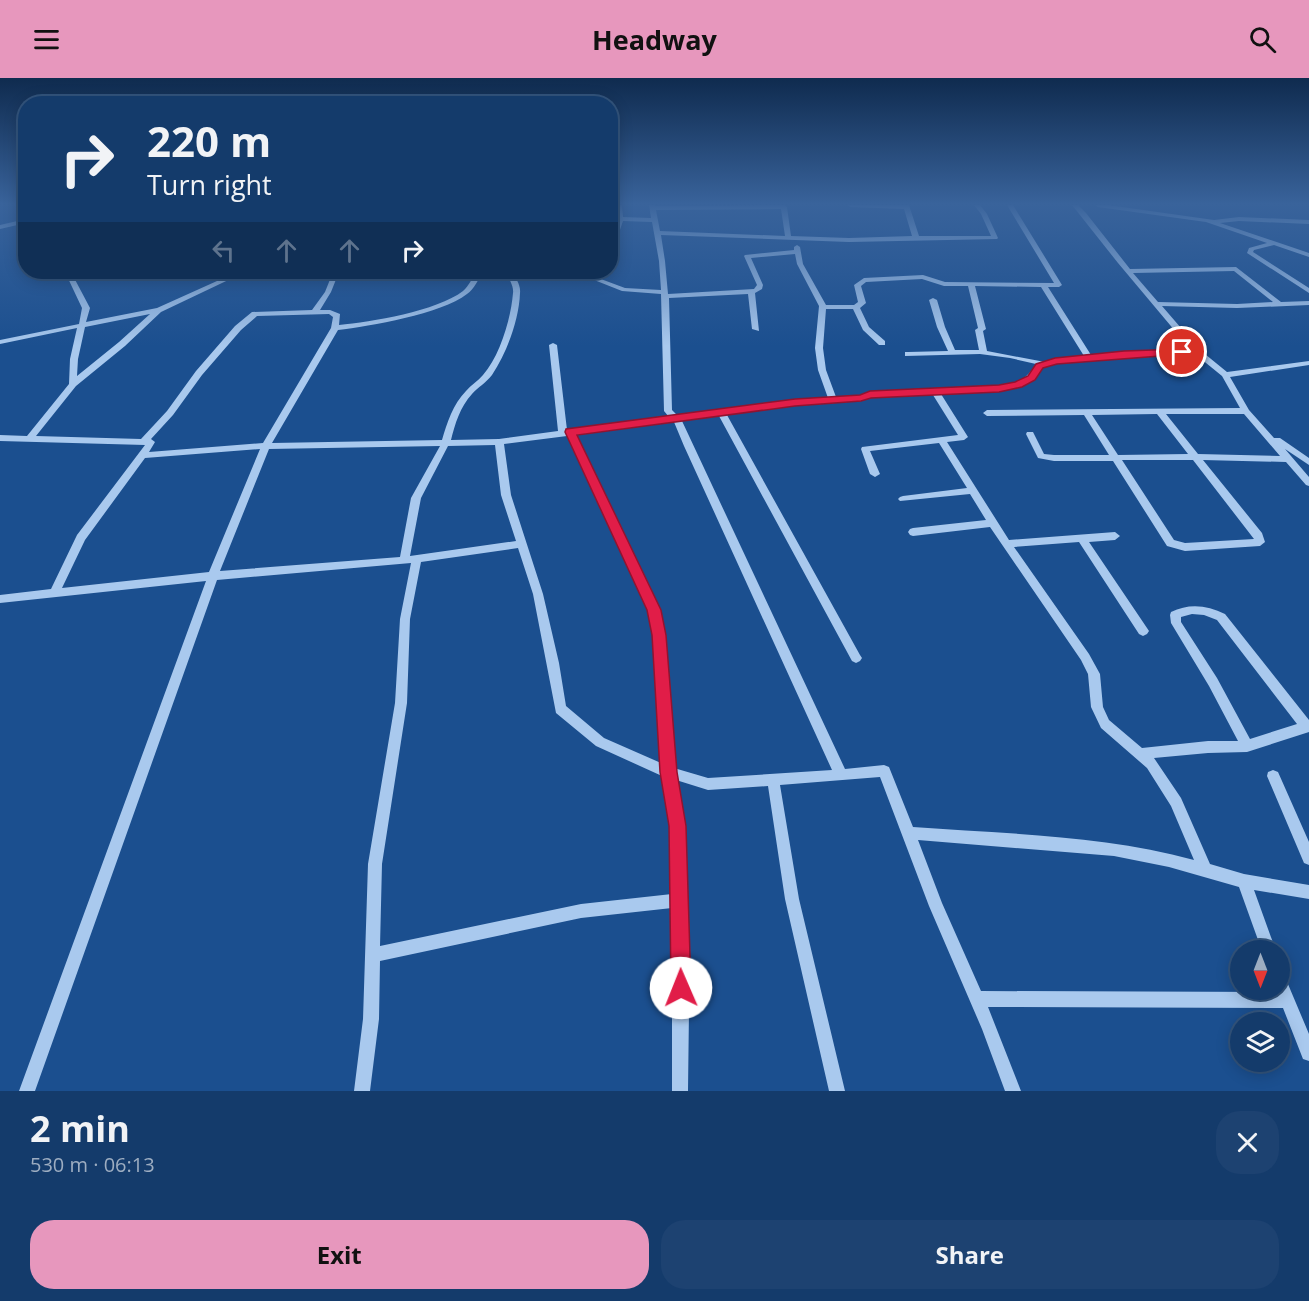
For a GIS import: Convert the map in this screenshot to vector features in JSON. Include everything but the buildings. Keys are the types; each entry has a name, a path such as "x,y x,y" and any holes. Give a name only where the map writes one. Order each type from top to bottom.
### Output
{"street":[{"path":"659,252 664,294 668,411 677,420 687,446 841,775"},
{"path":"598,279 624,290 664,294 751,291 758,290 760,285 747,256 795,252"},
{"path":"798,252 801,264 823,307 819,348 822,370 833,400"},
{"path":"823,307 856,307 862,303 857,285 864,280 923,277 938,283 971,285 1059,285 1039,252"},
{"path":"1113,252 1197,352 1225,375 1246,411 1309,483"},
{"path":"1250,252 1309,291"},
{"path":"1128,271 1236,269 1279,304"},
{"path":"72,279 86,308 74,359 73,384"},
{"path":"0,342 158,310 226,279"},
{"path":"314,313 328,292 333,279"},
{"path":"335,328 376,323 452,299 467,291 475,279"},
{"path":"362,1091 371,1019 375,864 401,703 405,620 416,498 445,444 453,417 461,402 487,376 502,350 510,327 517,292 516,285 511,279"},
{"path":"971,285 982,329 980,330 984,353"},
{"path":"1043,285 1089,358"},
{"path":"751,291 756,329"},
{"path":"933,300 933,309 942,334 953,353"},
{"path":"1158,304 1309,303"},
{"path":"1296,304 1309,313"},
{"path":"856,307 866,328 882,343"},
{"path":"30,438 73,384 122,344 158,310"},
{"path":"27,1091 213,576 266,447 335,328 337,316 330,312 255,314 238,328 199,373 171,413 143,442"},
{"path":"553,345 567,432 654,610 659,635 668,772 678,826 680,1091"},
{"path":"142,455 266,447 499,442 833,400 935,391 999,389 1018,385 1031,378 1039,366 1055,361 1133,353 1197,352"},
{"path":"908,354 984,353 1045,364"},
{"path":"1225,375 1309,363"},
{"path":"875,474 865,449 964,437 935,391"},
{"path":"987,413 1246,411"},
{"path":"1086,412 1168,540 1174,545 1185,547 1260,542 1258,536 1160,412"},
{"path":"722,413 856,658"},
{"path":"1264,431 1309,462"},
{"path":"1030,434 1041,456 1288,459"},
{"path":"0,438 151,442 81,538 55,592"},
{"path":"941,440 993,523 1085,657 1094,674 1097,707 1105,724 1151,764 1176,802 1204,870"},
{"path":"499,442 506,495 540,606 560,708 600,742 668,772 708,784 884,771 945,926 978,999 1013,1091"},
{"path":"903,499 972,491"},
{"path":"913,532 993,523"},
{"path":"1007,544 1115,536"},
{"path":"1082,539 1143,631"},
{"path":"0,599 213,576 410,560 521,544"},
{"path":"1139,754 1208,747 1248,746 1307,726 1221,617 1204,610 1179,612 1175,615 1176,623 1213,682 1248,746"},
{"path":"1273,776 1309,858"},
{"path":"773,780 792,899 837,1091"},
{"path":"909,833 1114,849 1244,881 1309,892"},
{"path":"1244,881 1265,940"},
{"path":"373,955 581,911 679,900"},
{"path":"978,999 1230,1000"},
{"path":"1286,1000 1309,1053"}],"route":[{"path":"681,988 678,826 668,772 659,635 654,610 643,584 570,432 795,403 861,398 870,395 999,389 1018,385 1031,378 1039,366 1055,361 1124,354 1182,352"}]}
